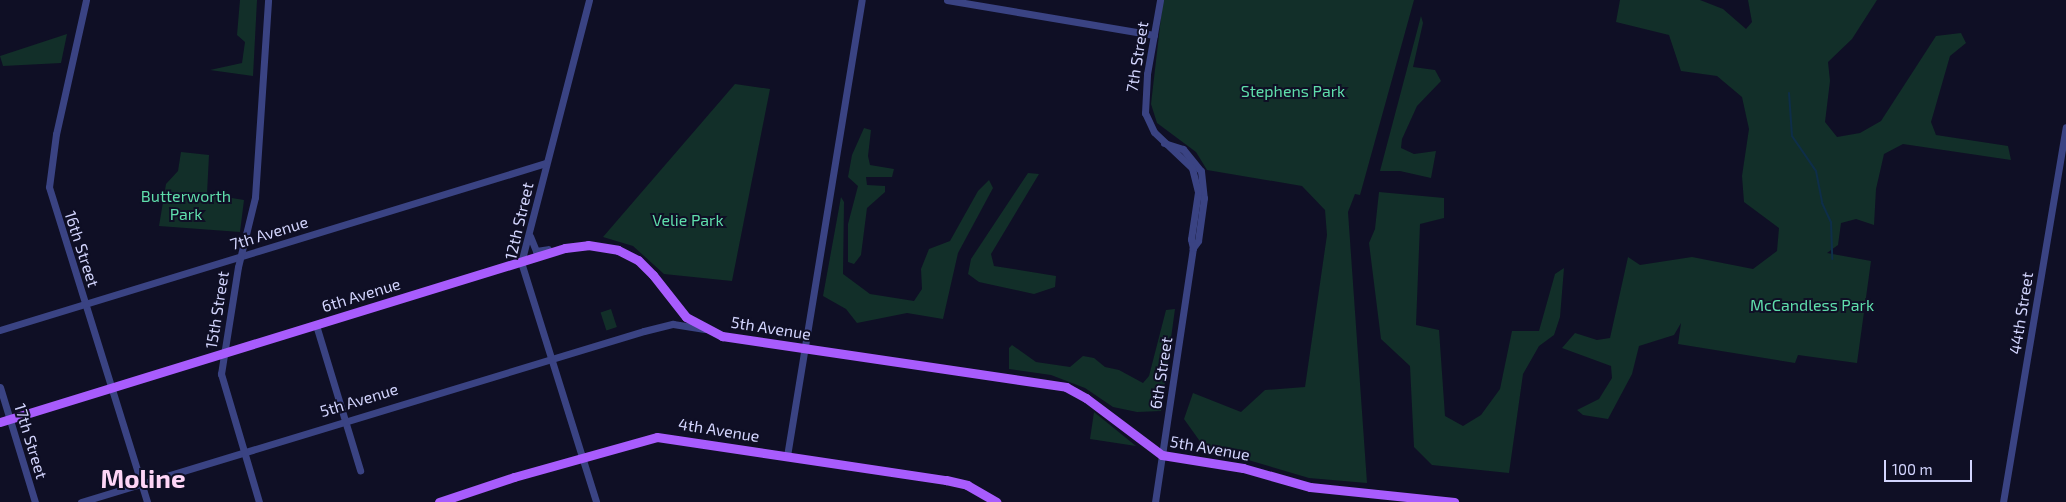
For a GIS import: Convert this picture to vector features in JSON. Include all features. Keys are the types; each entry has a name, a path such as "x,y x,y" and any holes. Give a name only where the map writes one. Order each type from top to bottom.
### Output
{"main road":[{"name":"6th Avenue","path":"0,422 521,262 588,245 618,250 638,260 654,275 681,313 705,329"},
{"name":"5th Avenue","path":"705,329 722,336 1071,388 1162,455 1243,468 1310,487 1454,502"},
{"name":"4th Avenue","path":"439,502 582,456 657,437 946,480 967,485 997,502"}],"street":[{"name":"16th Street","path":"86,0 56,134 48,182 147,502"},
{"name":"15th Street","path":"259,502 221,380 241,255 255,198 268,0"},
{"name":"12th Street","path":"589,0 521,262 536,319 552,358 596,502"},
{"path":"787,456 862,0"},
{"path":"947,0 1154,35"},
{"name":"7th Street","path":"1160,0 1144,104 1151,127 1164,143 1187,162 1196,176 1198,192 1192,239 1193,248"},
{"name":"44th Street","path":"2003,502 2066,128"},
{"name":"7th Avenue","path":"0,330 546,163"},
{"path":"529,229 531,245 536,250 563,245 588,245"},
{"name":"6th Street","path":"1155,502 1193,248"},
{"name":"5th Avenue","path":"82,502 242,451 656,328 673,324 705,329"},
{"path":"316,325 360,470"},
{"name":"17th Street","path":"0,387 35,502"}],"green space":[{"path":"240,0 257,0 253,76 210,70 242,63 245,42 237,35"},
{"name":"Stephens Park","path":"1163,0 1414,0 1360,195 1355,194 1348,212 1367,483 1309,478 1204,447 1184,419 1193,393 1241,412 1265,390 1305,387 1327,235 1325,210 1302,186 1207,170 1196,152 1157,123 1151,104"},
{"name":"McCandless Park","path":"1620,0 1700,0 1723,9 1746,29 1752,22 1748,0 1877,0 1852,39 1828,62 1830,81 1825,122 1837,137 1860,133 1881,121 1936,36 1961,33 1966,43 1950,56 1931,122 1936,135 2008,146 2011,160 1903,144 1884,154 1876,189 1874,225 1856,219 1841,223 1838,245 1827,253 1871,261 1857,363 1798,355 1795,363 1678,344 1681,323 1674,335 1639,346 1632,374 1608,419 1583,415 1577,410 1599,399 1612,378 1611,366 1562,348 1575,333 1597,340 1610,338 1628,257 1640,265 1692,257 1753,269 1777,251 1779,228 1744,202 1742,176 1749,129 1742,97 1717,76 1681,71 1669,35 1616,22"},
{"path":"1421,16 1423,23 1413,67 1435,70 1441,81 1417,106 1402,139 1401,148 1414,154 1436,151 1431,178 1400,171 1380,171"},
{"path":"67,34 61,63 3,66 0,56"},
{"name":"Velie Park","path":"735,84 770,89 732,281 664,274 633,246 603,237"},
{"path":"864,128 871,130 868,156 870,165 894,169 892,177 866,177 867,185 885,186 885,192 867,208 861,255 854,264 848,262 848,224 858,186 848,177 852,155"},
{"name":"Butterworth Park","path":"181,152 209,155 207,194 244,200 240,232 159,226 166,184 178,171"},
{"path":"1028,173 1039,174 991,254 994,266 1056,276 1055,287 1034,294 979,282 968,274 971,259"},
{"path":"989,180 993,188 958,253 943,319 907,313 857,323 846,309 823,296 841,197 844,202 843,274 870,294 914,301 922,289 921,269 929,249 950,241 978,191"},
{"path":"1379,192 1444,198 1444,218 1420,224 1416,325 1439,330 1445,416 1463,426 1481,415 1500,389 1512,331 1539,331 1555,274 1564,268 1560,317 1554,335 1539,346 1523,374 1509,473 1432,465 1414,447 1410,366 1381,339 1369,243 1375,229"},
{"path":"611,309 617,327 606,330 601,312"},
{"path":"1175,309 1161,411 1137,412 1113,407 1085,388 1051,375 1009,369 1009,348 1012,345 1036,362 1070,367 1083,356 1094,358 1105,367 1119,370 1143,383 1149,376 1166,310"},
{"path":"1094,412 1136,446 1090,439"}],"waterway":[{"path":"1789,93 1792,136 1816,171 1822,203 1831,222 1832,259"}],"district":[{"name":"Moline","path":"143,478"}]}
